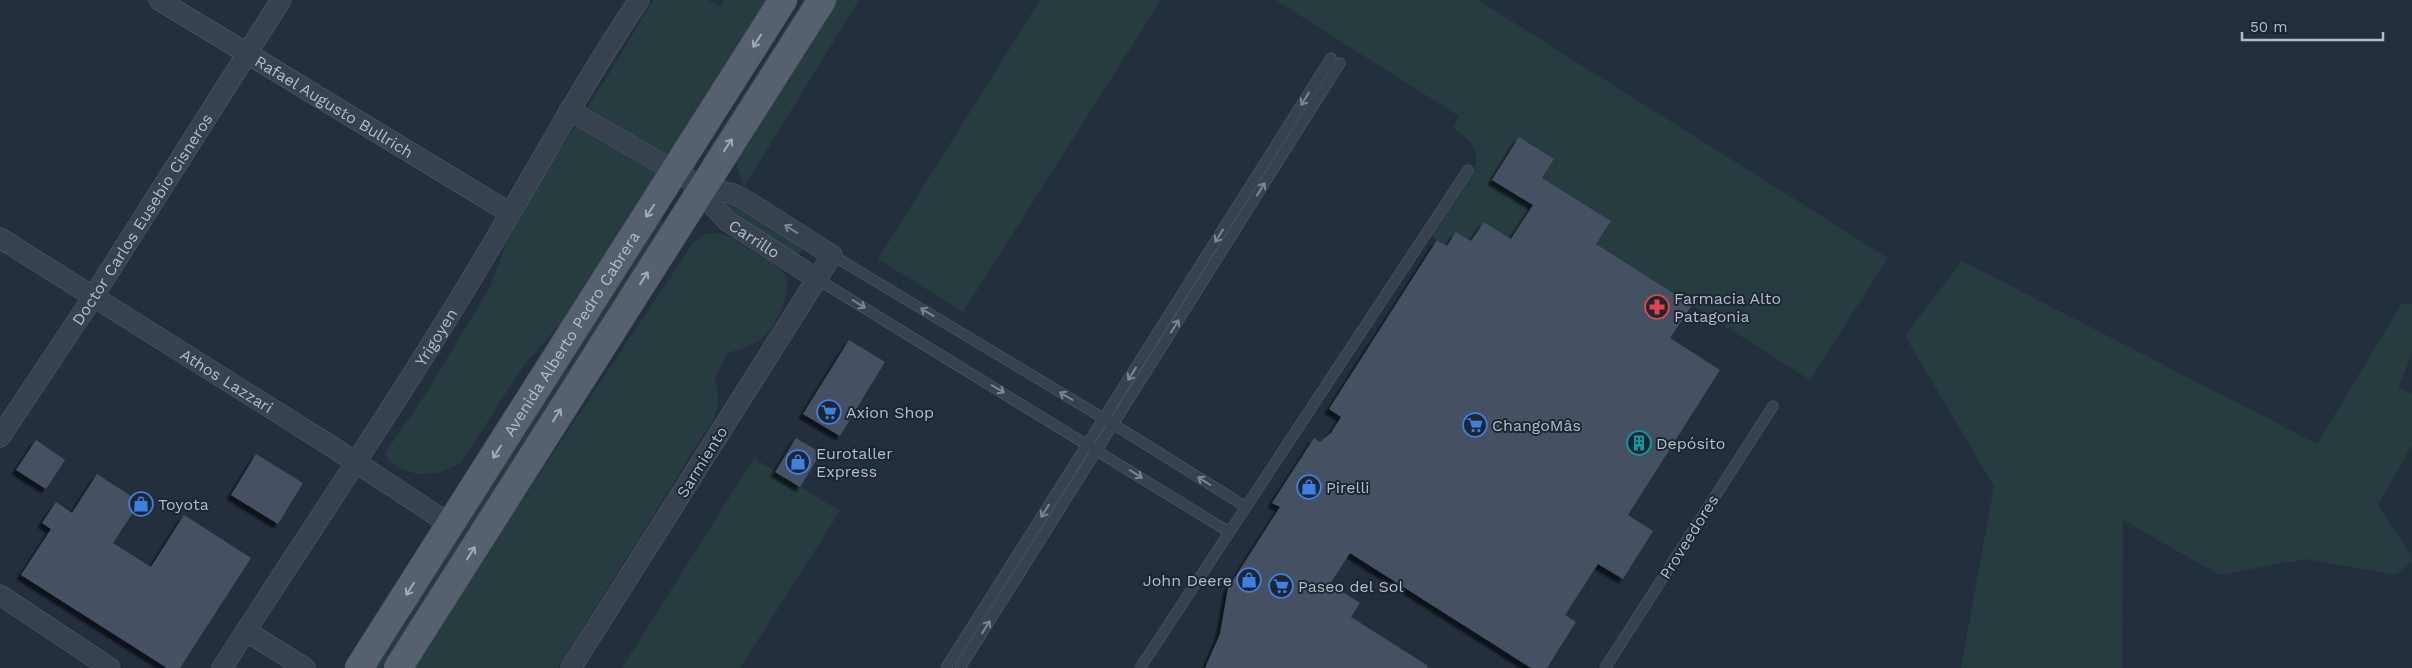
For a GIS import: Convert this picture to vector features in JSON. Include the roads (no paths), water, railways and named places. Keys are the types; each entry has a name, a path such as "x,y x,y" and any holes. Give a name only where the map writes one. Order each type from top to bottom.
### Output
{"main road":[{"name":"Avenida Alberto Pedro Cabrera","path":"359,668 677,170 783,0"},
{"name":"Avenida Alberto Pedro Cabrera","path":"398,668 822,0"}],"street":[{"name":"Rafael Augusto Bullrich","path":"159,0 510,212"},
{"name":"Doctor Carlos Eusebio Cisneros","path":"0,437 282,0"},
{"name":"Yrigoyen","path":"222,668 356,463 510,212 569,110 639,0"},
{"name":"Carrillo","path":"569,110 677,170 702,187 742,198 832,255"},
{"name":"Carrillo","path":"702,187 715,208 727,221 817,279"},
{"name":"Athos Lazzari","path":"0,238 356,463 450,525"},
{"name":"Sarmiento","path":"571,668 832,255"},
{"path":"0,595 110,668"},
{"path":"246,631 305,668"}],"lane":[{"path":"946,668 1088,443 1108,421 1336,60"},
{"path":"1140,668 1468,170"},
{"path":"832,255 1108,421 1246,507"},
{"path":"817,279 1088,443 1230,532"},
{"name":"Proveedores","path":"1606,668 1772,406"},
{"path":"960,668 1097,449 1108,421"}],"place":[{"name":"Farmacia Alto Patagonia","path":"1657,307"},
{"name":"Axion Shop","path":"829,412"},
{"name":"ChangoMâs","path":"1475,425"},
{"name":"Depósito","path":"1639,443"},
{"name":"Eurotaller Express","path":"798,462"},
{"name":"Pirelli","path":"1309,487"},
{"name":"Toyota","path":"141,504"},
{"name":"John Deere","path":"1249,580"},
{"name":"Paseo del Sol","path":"1281,586"}]}
